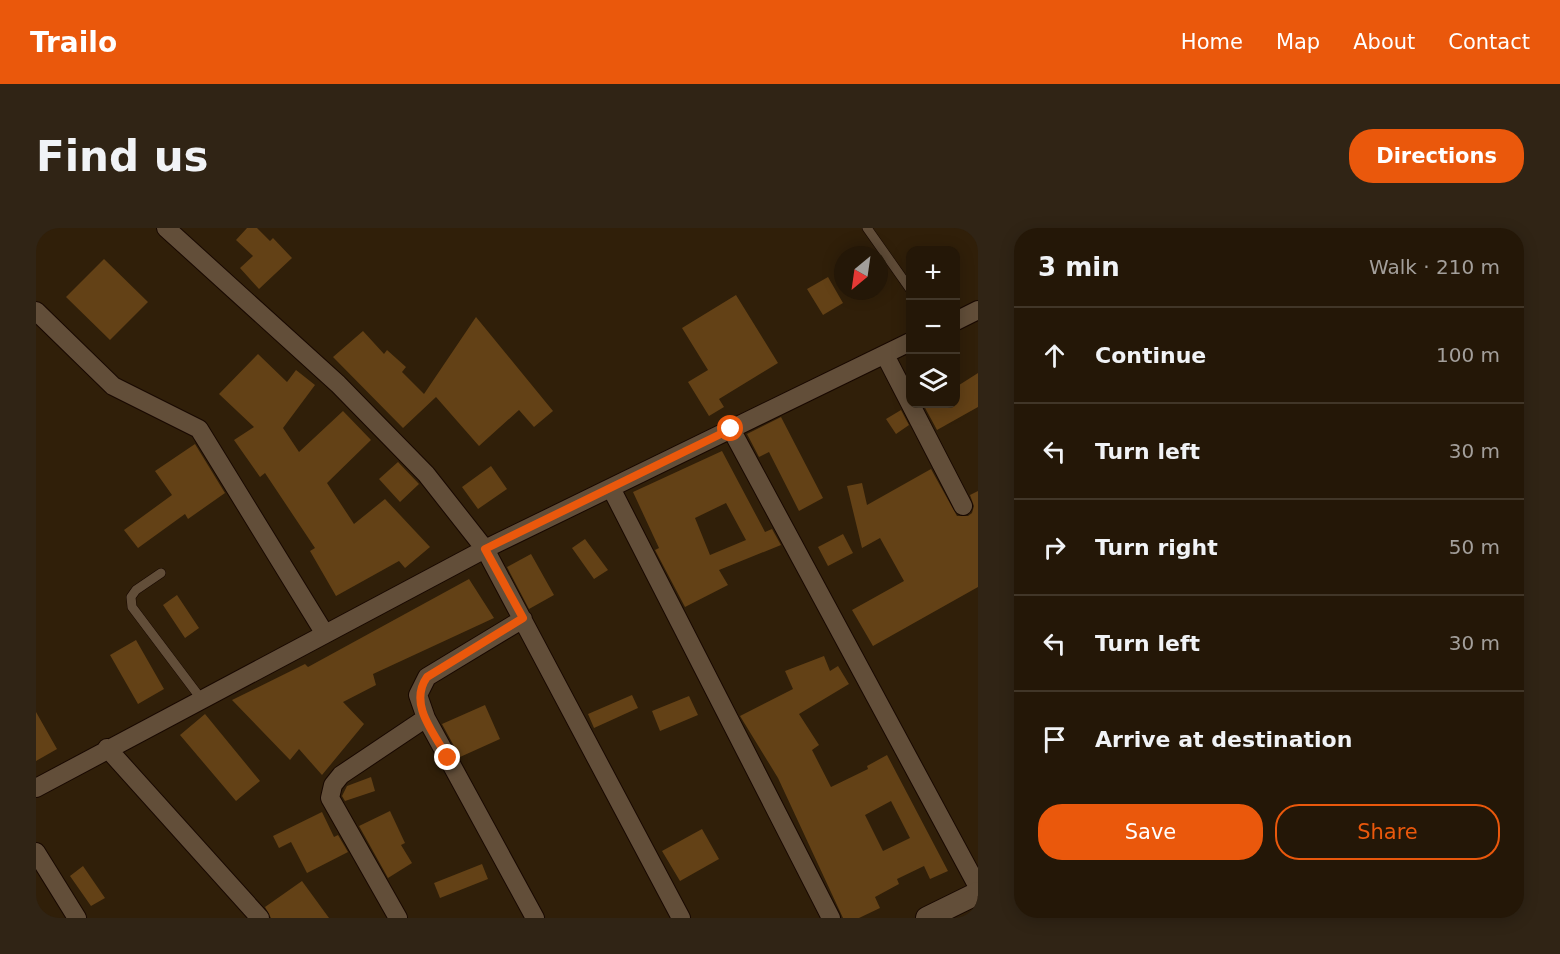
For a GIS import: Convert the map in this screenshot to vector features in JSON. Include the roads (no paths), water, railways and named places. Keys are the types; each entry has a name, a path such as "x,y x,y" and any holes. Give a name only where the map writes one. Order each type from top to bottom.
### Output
{"street":[{"path":"166,228 338,384 426,474 485,549 681,918"},
{"path":"960,319 978,310"},
{"path":"36,311 113,386 200,429 325,634"},
{"path":"36,788 107,748 485,549 906,344"},
{"path":"885,355 963,506"},
{"path":"731,429 978,887"},
{"path":"611,488 831,918"},
{"path":"523,618 427,677 418,695 426,718 535,918"},
{"path":"398,918 330,798 330,791 341,775 426,718"},
{"path":"107,748 260,918"},
{"path":"36,852 77,918"},
{"path":"927,918 978,893"}],"lane":[{"path":"867,228 906,283"},
{"path":"161,573 136,590 131,597 132,606 202,700"}]}
